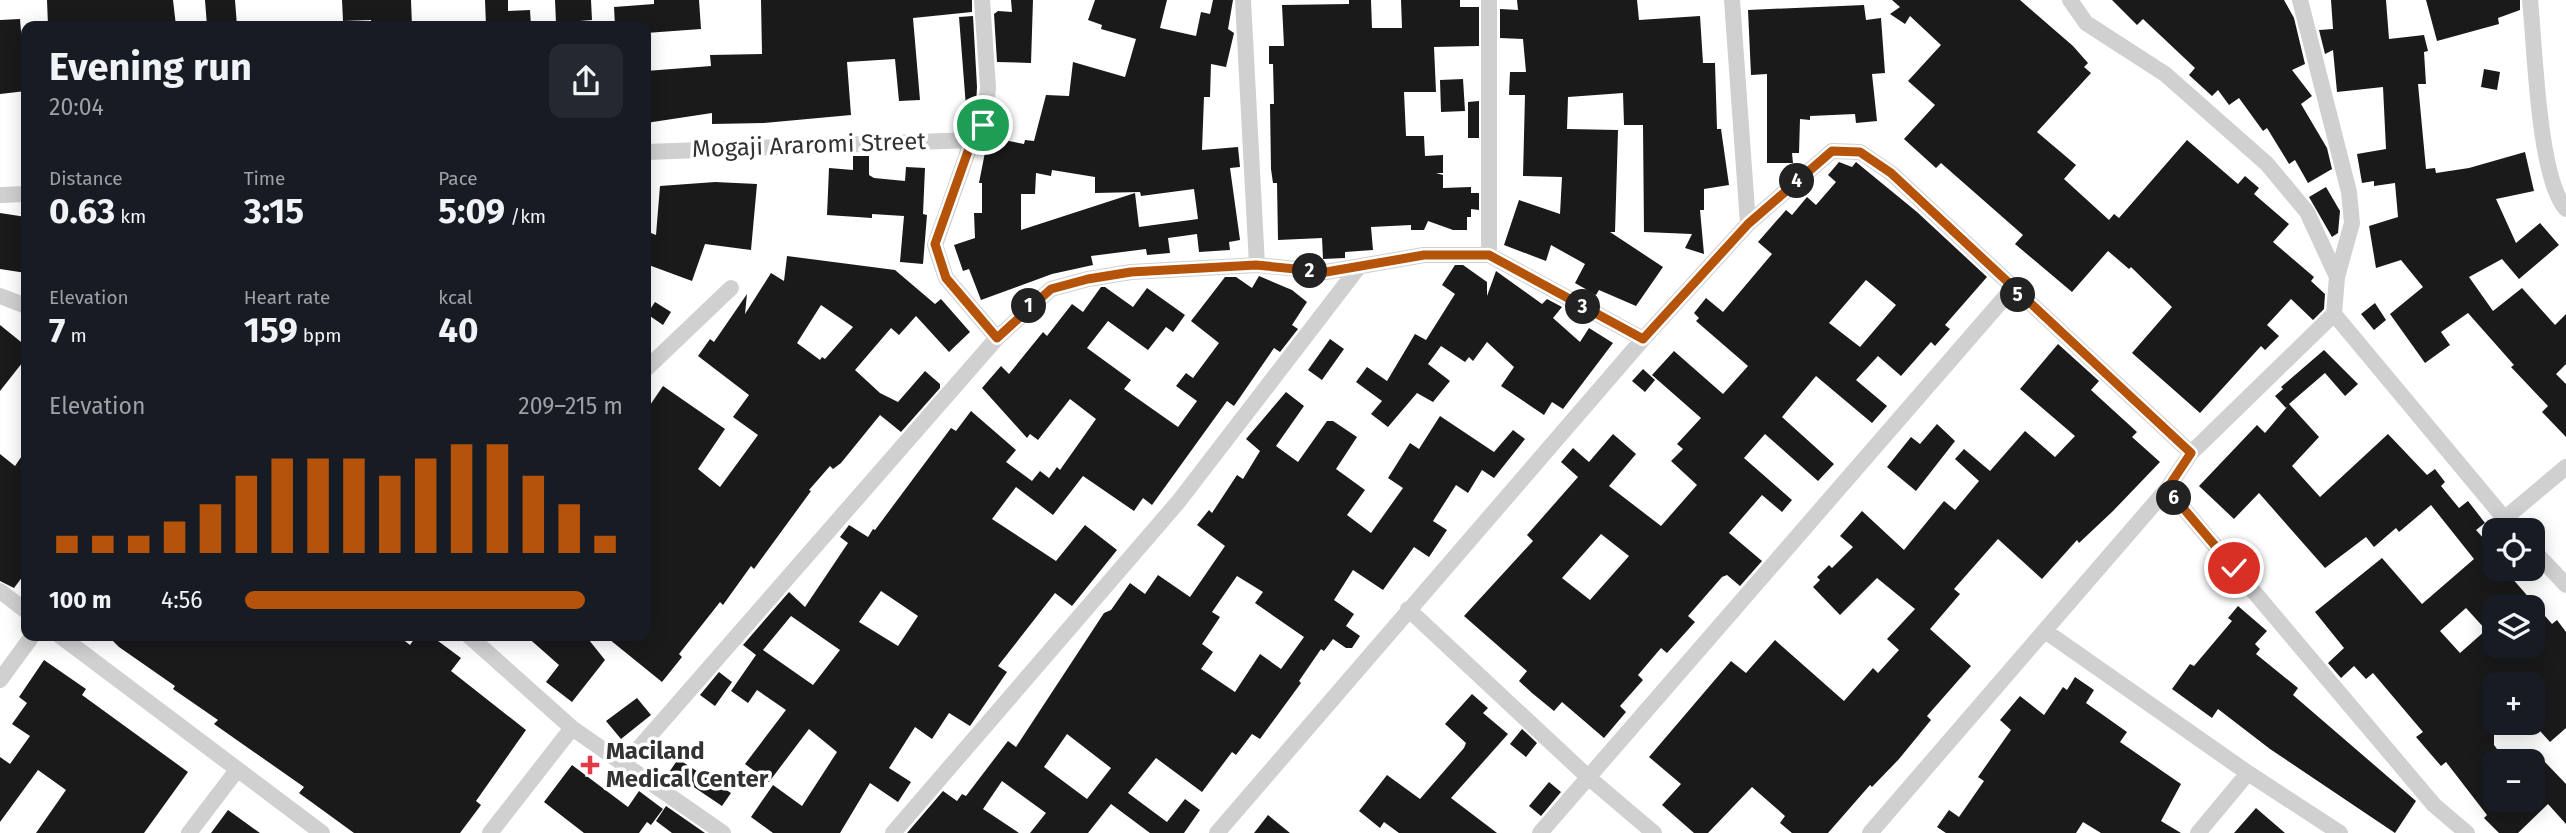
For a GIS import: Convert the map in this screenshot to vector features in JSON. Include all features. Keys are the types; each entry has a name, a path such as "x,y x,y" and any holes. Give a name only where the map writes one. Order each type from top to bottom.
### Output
{"street":[{"path":"982,0 988,87 983,125 972,140 935,244 946,278 997,338"},
{"path":"1243,0 1256,265"},
{"path":"1489,0 1489,255"},
{"path":"1732,0 1748,224"},
{"path":"2070,0 2086,23 2165,74 2267,164 2307,212 2337,277"},
{"path":"1870,833 2167,489 2191,453 2334,314 2337,277 2352,223 2349,192 2300,0"},
{"path":"2530,0 2544,140 2556,198 2566,209"},
{"name":"Mogaji Araromi Street","path":"651,152 972,140"},
{"path":"1217,833 1643,339 1748,224 1832,151 1860,152 1891,173 2012,289 2191,453"},
{"path":"0,195 21,194"},
{"path":"625,764 997,338 1051,289 1131,272 1256,265 1326,272 1424,255 1489,255 1643,339"},
{"path":"893,833 1179,501 1358,268"},
{"path":"651,364 731,288"},
{"path":"1540,833 2012,289"},
{"path":"0,296 21,304"},
{"path":"2334,314 2503,518"},
{"path":"2516,518 2566,467"},
{"path":"2167,489 2434,805 2467,833"},
{"path":"2545,563 2566,585"},
{"path":"0,591 21,607"},
{"path":"1408,609 1588,777 1654,833"},
{"path":"2045,631 2249,774 2340,833"},
{"path":"0,680 29,641"},
{"path":"67,641 322,833"},
{"path":"475,641 572,728 723,833"},
{"path":"490,833 572,728"},
{"path":"189,833 237,770"},
{"path":"2199,833 2249,774"}],"building":[{"path":"47,0 173,0 175,21 48,21"},
{"path":"205,0 235,0 237,21 207,21"},
{"path":"342,0 411,0 412,21 343,21"},
{"path":"485,0 508,0 508,11 530,10 531,21 486,21"},
{"path":"555,0 591,0 592,20 556,21"},
{"path":"654,0 699,0 701,29 651,33 651,21 615,21 614,7 654,4"},
{"path":"761,0 972,0 972,12 913,18 920,100 899,101 895,59 847,62 851,115 764,123 712,124 712,113 651,122 651,71 711,66 710,55 762,54"},
{"path":"1011,0 1033,0 1031,63 997,62 994,14 998,11 1012,12"},
{"path":"1095,0 1167,0 1160,28 1196,36 1201,12 1210,14 1213,0 1233,0 1228,29 1234,33 1226,67 1211,64 1210,97 1204,97 1202,150 1238,147 1240,167 1230,168 1240,240 1229,242 1230,250 1199,252 1197,234 1168,238 1170,253 1147,255 1146,249 1091,256 1093,265 1052,274 981,300 969,269 963,271 954,245 975,238 974,213 982,213 982,183 979,183 988,137 1024,144 1025,140 1034,141 1046,95 1069,96 1073,62 1125,77 1136,39 1101,29 1102,25 1088,20","holes":["1052,170 1095,177 1095,193 1140,192 1141,196 1194,189 1198,219 1139,227 1135,193 1021,230 1021,194 1035,194 1036,173 1051,176"]},
{"path":"1349,0 1371,0 1372,28 1402,28 1401,0 1460,0 1460,7 1479,7 1479,46 1434,47 1436,92 1404,92 1406,136 1424,136 1425,156 1443,155 1443,173 1436,173 1443,175 1443,188 1471,187 1471,193 1479,193 1479,210 1471,209 1471,217 1467,217 1467,230 1453,230 1428,221 1424,230 1411,230 1411,225 1371,227 1373,250 1345,252 1345,258 1323,259 1322,238 1278,240 1277,183 1273,183 1271,169 1270,104 1274,104 1273,64 1269,64 1269,46 1284,46 1282,5 1349,4"},
{"path":"1517,0 1637,0 1639,20 1700,16 1703,63 1715,63 1717,129 1721,129 1729,185 1704,189 1704,210 1700,210 1704,254 1685,248 1692,234 1644,232 1643,125 1624,125 1623,93 1568,97 1567,129 1618,130 1615,232 1610,232 1663,267 1636,306 1599,290 1596,295 1575,283 1585,264 1551,245 1546,261 1504,245 1519,200 1560,214 1562,177 1523,176 1525,95 1509,95 1510,72 1526,72 1523,39 1500,38 1500,9 1518,10"},
{"path":"1892,0 2020,0 2073,46 2088,63 2084,67 2091,73 2037,132 2076,165 2064,179 2109,220 2114,214 2119,218 2187,140 2238,184 2245,176 2259,188 2254,194 2289,224 2273,242 2314,277 2311,281 2325,294 2324,309 2313,320 2291,299 2267,325 2279,336 2265,350 2261,346 2200,413 2132,353 2172,307 2131,267 2129,269 2108,251 2072,292 2015,244 2023,235 1941,163 1936,168 1904,139 1935,105 1908,81 1941,45 1910,16 1905,24 1890,14 1900,7"},
{"path":"2112,0 2284,0 2294,18 2305,64 2292,70 2312,96 2301,104 2327,148 2332,169 2308,183 2295,160 2289,164 2267,128 2263,131 2239,98 2229,105 2218,90 2212,96 2189,75 2195,68 2143,19 2137,25"},
{"path":"2331,0 2386,0 2389,39 2424,35 2428,51 2424,52 2426,84 2418,84 2426,169 2435,168 2436,173 2469,168 2525,152 2534,191 2496,199 2516,243 2540,223 2559,245 2519,279 2502,259 2469,277 2493,311 2522,288 2555,325 2566,314 2566,364 2556,374 2566,384 2566,437 2542,412 2548,406 2511,367 2514,365 2468,313 2441,332 2450,345 2425,363 2390,314 2423,287 2401,260 2376,268 2369,226 2398,217 2395,183 2374,186 2374,181 2362,183 2357,154 2386,149 2383,87 2337,92 2333,50 2325,54 2319,30 2333,29"},
{"path":"2426,0 2520,0 2520,10 2498,18 2499,24 2437,41"},
{"path":"1864,5 1866,20 1881,18 1885,73 1872,74 1877,121 1856,123 1855,114 1800,119 1799,153 1792,153 1793,163 1767,163 1767,74 1751,75 1748,10"},
{"path":"973,16 976,106 966,107 959,17"},
{"path":"20,19 21,92 0,94 0,20"},
{"path":"2484,69 2500,72 2497,90 2481,87"},
{"path":"1463,79 1465,111 1441,112 1440,80"},
{"path":"1479,101 1479,138 1468,138 1468,102"},
{"path":"853,156 869,156 869,175 874,178 905,181 906,167 925,168 923,214 927,215 923,264 900,262 904,216 872,214 872,218 827,215 829,168 853,170"},
{"path":"1839,162 1852,167 1856,162 1917,212 1987,277 1945,325 1950,329 1935,346 1931,342 1901,376 1878,356 1856,380 1887,406 1872,423 1816,376 1782,417 1834,464 1818,481 1765,434 1744,458 1792,500 1782,512 1762,495 1729,533 1762,561 1740,586 1727,575 1722,577 1688,616 1695,622 1667,653 1661,648 1638,675 1643,680 1620,706 1626,712 1604,738 1562,702 1554,711 1532,693 1519,681 1527,671 1464,616 1533,541 1527,535 1578,477 1561,462 1573,448 1589,462 1613,434 1636,454 1609,486 1661,526 1697,485 1671,461 1683,449 1677,444 1701,418 1652,375 1674,351 1723,394 1748,366 1696,321 1699,318 1694,313 1706,298 1723,312 1772,254 1758,242 1786,210 1792,215 1807,197 1816,205 1836,182 1828,175","holes":["1866,280 1896,305 1860,347 1829,323","1601,534 1629,556 1590,600 1562,578"]},
{"path":"715,182 757,184 751,250 705,244 692,281 651,266 651,233 656,235 660,186"},
{"path":"2326,187 2340,211 2338,233 2332,237 2309,197"},
{"path":"0,213 21,216 21,272 0,269"},
{"path":"787,256 895,270 935,304 941,299 970,332 949,352 916,316 899,335 891,328 855,370 880,393 898,402 925,371 940,384 940,388 901,432 880,415 841,463 833,469 830,466 809,490 811,491 754,569 751,566 723,605 720,602 679,654 682,657 662,682 611,641 651,641 651,404 663,386 725,429 698,469 720,487 758,435 733,417 749,395 698,356 710,339 714,342 747,294 745,314 771,273 784,281","holes":["821,305 853,327 825,359 822,357 820,360 797,343"]},
{"path":"1455,265 1463,265 1487,282 1487,296 1496,271 1542,304 1547,299 1562,307 1553,318 1580,342 1589,328 1613,343 1563,409 1552,402 1544,415 1501,386 1514,367 1487,342 1473,361 1469,357 1465,362 1441,346 1428,364 1450,381 1433,402 1417,393 1388,427 1371,414 1382,401 1356,382 1367,367 1387,381 1415,334 1426,340 1455,294 1442,285"},
{"path":"1259,276 1292,290 1307,302 1292,325 1298,329 1280,352 1274,348 1234,406 1227,401 1152,505 1143,498 1134,511 1083,476 1053,515 1016,487 992,519 1056,561 1085,525 1117,550 1072,606 1055,593 998,666 1007,672 970,726 949,713 932,739 915,727 889,768 911,782 898,802 870,783 840,833 773,833 751,817 773,785 802,806 837,752 809,729 769,782 745,764 786,710 757,690 748,703 731,691 756,655 743,645 789,592 805,607 848,543 840,537 849,525 868,537 951,428 956,431 971,411 1016,450 1006,462 1032,481 1040,471 1049,478 1057,467 1060,470 1096,419 1070,399 1038,440 1030,434 1027,438 982,388 1001,366 1009,374 1043,332 1047,336 1072,304 1083,312 1101,287 1105,287 1133,307 1147,288 1185,315 1173,332 1166,327 1148,350 1108,321 1087,348 1131,380 1124,389 1178,427 1197,401 1176,386 1186,373 1193,378 1219,343 1191,321 1225,277 1236,277 1252,288","holes":["881,591 918,616 898,646 859,622","791,616 840,650 813,685 763,650"]},
{"path":"655,302 671,312 663,325 651,317 651,308"},
{"path":"2375,303 2386,320 2374,330 2361,314"},
{"path":"0,325 21,342 21,364 0,391"},
{"path":"1330,339 1344,349 1322,380 1308,370"},
{"path":"2058,344 2099,381 2091,390 2137,432 2132,437 2160,462 2079,543 2077,540 2042,579 1998,539 1954,589 1960,594 1930,629 1971,666 1927,716 1931,720 1899,759 1872,787 1870,785 1828,833 1792,833 1780,823 1785,816 1752,787 1708,833 1694,833 1662,805 1681,784 1649,757 1731,661 1746,673 1775,640 1844,701 1873,668 1878,673 1899,650 1887,639 1915,609 1877,578 1840,615 1813,587 1820,580 1817,577 1829,565 1832,568 1853,547 1840,536 1862,511 1904,550 1944,501 1955,510 1979,481 1955,459 1964,449 1990,471 2025,431 2055,457 2075,436 2020,389"},
{"path":"2324,350 2358,384 2345,396 2325,373 2289,404 2319,437 2292,466 2320,497 2388,434 2427,475 2435,469 2445,482 2441,486 2459,508 2468,501 2482,519 2482,525 2476,530 2482,537 2482,581 2514,581 2527,595 2482,595 2482,626 2466,608 2440,631 2460,653 2482,634 2482,658 2545,658 2545,616 2552,624 2557,620 2566,632 2566,728 2550,742 2544,735 2545,672 2482,672 2482,735 2494,735 2497,749 2482,749 2482,809 2446,762 2441,766 2416,737 2423,732 2373,673 2366,679 2354,666 2341,678 2328,663 2344,648 2315,612 2382,558 2422,604 2474,559 2431,505 2399,532 2396,528 2374,547 2366,537 2325,568 2259,493 2234,519 2199,486 2257,425 2265,433 2288,406 2286,408 2275,396 2283,389 2281,387"},
{"path":"1643,369 1655,380 1645,392 1632,381"},
{"path":"1286,392 1304,406 1276,446 1298,462 1327,421 1333,421 1357,437 1336,469 1365,490 1347,515 1371,533 1403,488 1388,478 1410,443 1419,449 1440,416 1494,452 1513,430 1525,439 1494,478 1482,470 1468,493 1456,485 1433,521 1447,530 1429,557 1414,547 1383,590 1353,570 1334,600 1354,614 1346,626 1360,636 1352,648 1346,648 1333,639 1324,651 1321,649 1299,681 1301,683 1260,739 1252,734 1236,755 1232,752 1202,792 1156,758 1128,793 1167,822 1185,799 1200,810 1184,833 1150,833 1111,804 1088,833 1030,833 1046,813 1002,781 983,809 1019,833 907,833 943,791 957,801 962,794 966,796 1008,741 1016,747 1104,613 1111,610 1130,583 1145,594 1158,575 1190,597 1225,546 1197,525 1209,510 1212,513 1237,475 1243,479 1260,451 1246,439","holes":["1237,576 1263,592 1255,603 1304,637 1281,669 1260,654 1235,692 1201,669 1213,652 1202,644 1220,617 1212,612","1067,734 1111,768 1087,799 1044,767"]},
{"path":"1937,424 1955,441 1916,491 1887,467 1911,437 1920,444"},
{"path":"0,454 15,466 21,457 21,579 14,588 0,581"},
{"path":"2238,606 2267,631 2255,644 2260,649 2256,654 2298,688 2293,695 2416,801 2395,833 2270,749 2218,709 2212,718 2172,689 2190,664 2194,666 2232,621 2228,618"},
{"path":"113,641 405,641 410,645 413,641 438,641 461,658 451,671 526,730 476,801 481,805 460,833 354,833 299,793 304,787 214,724 218,720"},
{"path":"532,641 590,641 605,660 572,702 546,682 559,665"},
{"path":"44,660 86,689 82,695 188,772 144,833 36,833 66,790 38,770 0,822 0,757 10,764 30,736 12,724 27,703 19,697"},
{"path":"719,672 732,682 715,706 700,695"},
{"path":"2075,677 2094,690 2086,703 2127,732 2120,742 2181,784 2161,821 2181,833 2101,833 2083,822 2076,833 1946,833 1937,827 1949,810 1959,817 1984,781 1978,777 2011,730 2000,720 2020,696 2044,715 2063,687 2067,690"},
{"path":"1472,694 1488,708 1483,713 1508,734 1451,798 1497,833 1399,833 1384,822 1380,828 1359,811 1387,775 1420,799 1464,748 1466,743 1445,724"},
{"path":"637,698 651,715 621,739 606,721"},
{"path":"1522,729 1537,743 1526,757 1510,744"},
{"path":"678,759 731,793 722,806 670,771"},
{"path":"2545,762 2566,784 2566,824 2548,804 2545,807"},
{"path":"572,765 628,807 639,791 663,809 651,825 647,822 639,833 584,833 544,802"},
{"path":"1549,782 1561,792 1541,816 1529,806"},
{"path":"666,806 705,833 672,833 656,821"},
{"path":"2256,808 2285,833 2234,833"},
{"path":"228,810 260,833 211,833"},
{"path":"2485,812 2540,812 2518,833 2499,833 2484,818 2487,815"},
{"path":"1268,815 1290,833 1254,833"}],"place":[{"name":"Maciland Medical Center","path":"590,765"}],"route":[{"path":"983,125 972,140 935,244 946,278 997,338 1051,289 1088,279 1131,272 1256,265 1326,272 1424,255 1489,255 1643,339 1748,224 1832,151 1860,152 1891,173 2012,289 2191,453 2167,489 2234,568"}]}
